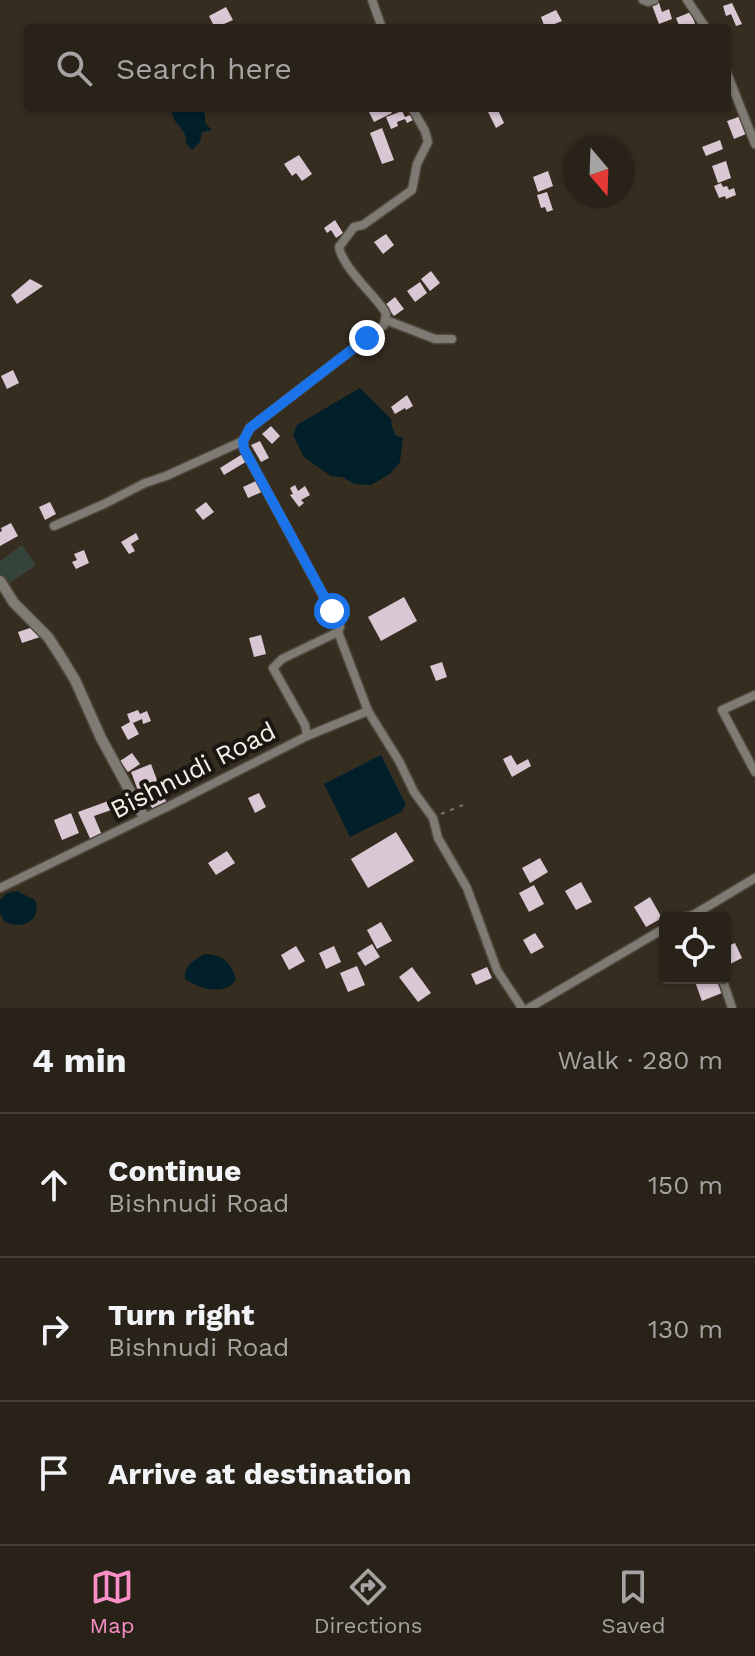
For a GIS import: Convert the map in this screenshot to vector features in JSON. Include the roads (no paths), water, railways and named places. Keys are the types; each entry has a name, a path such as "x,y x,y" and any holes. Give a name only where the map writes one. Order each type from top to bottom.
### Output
{"street":[{"path":"372,0 381,24"},
{"path":"643,0 654,0"},
{"path":"687,0 703,24"},
{"path":"731,83 755,144"},
{"path":"414,112 428,142 417,164 412,190 363,225 354,227 339,247 348,265 384,310 384,325 250,428 243,441 244,449 338,622 338,632 368,711 414,792 433,818 438,838 467,888 497,970 522,1008"},
{"path":"386,320 435,339 452,339"},
{"path":"54,526 243,441"},
{"path":"0,581 14,603 48,637 61,657 144,817"},
{"name":"Bishnudi Road","path":"0,888 307,736 305,725 273,668 282,659 338,632"},
{"path":"755,695 722,710 755,772"},
{"path":"307,736 368,711"},
{"path":"702,912 755,878"},
{"path":"529,1008 659,932"},
{"path":"724,984 732,1008"}],"water":[{"path":"203,112 205,123 212,130 202,132 200,142 192,150 172,113"},
{"path":"360,388 391,419 396,436 403,438 400,462 390,474 371,485 355,484 342,477 331,476 304,457 293,435 297,425"},
{"path":"381,755 406,805 401,812 350,837 324,784"},
{"path":"17,891 35,900 37,908 33,919 23,925 4,921 0,913 0,900 7,893"},
{"path":"205,954 222,958 229,965 236,980 231,985 212,989 185,979 188,967"}]}
